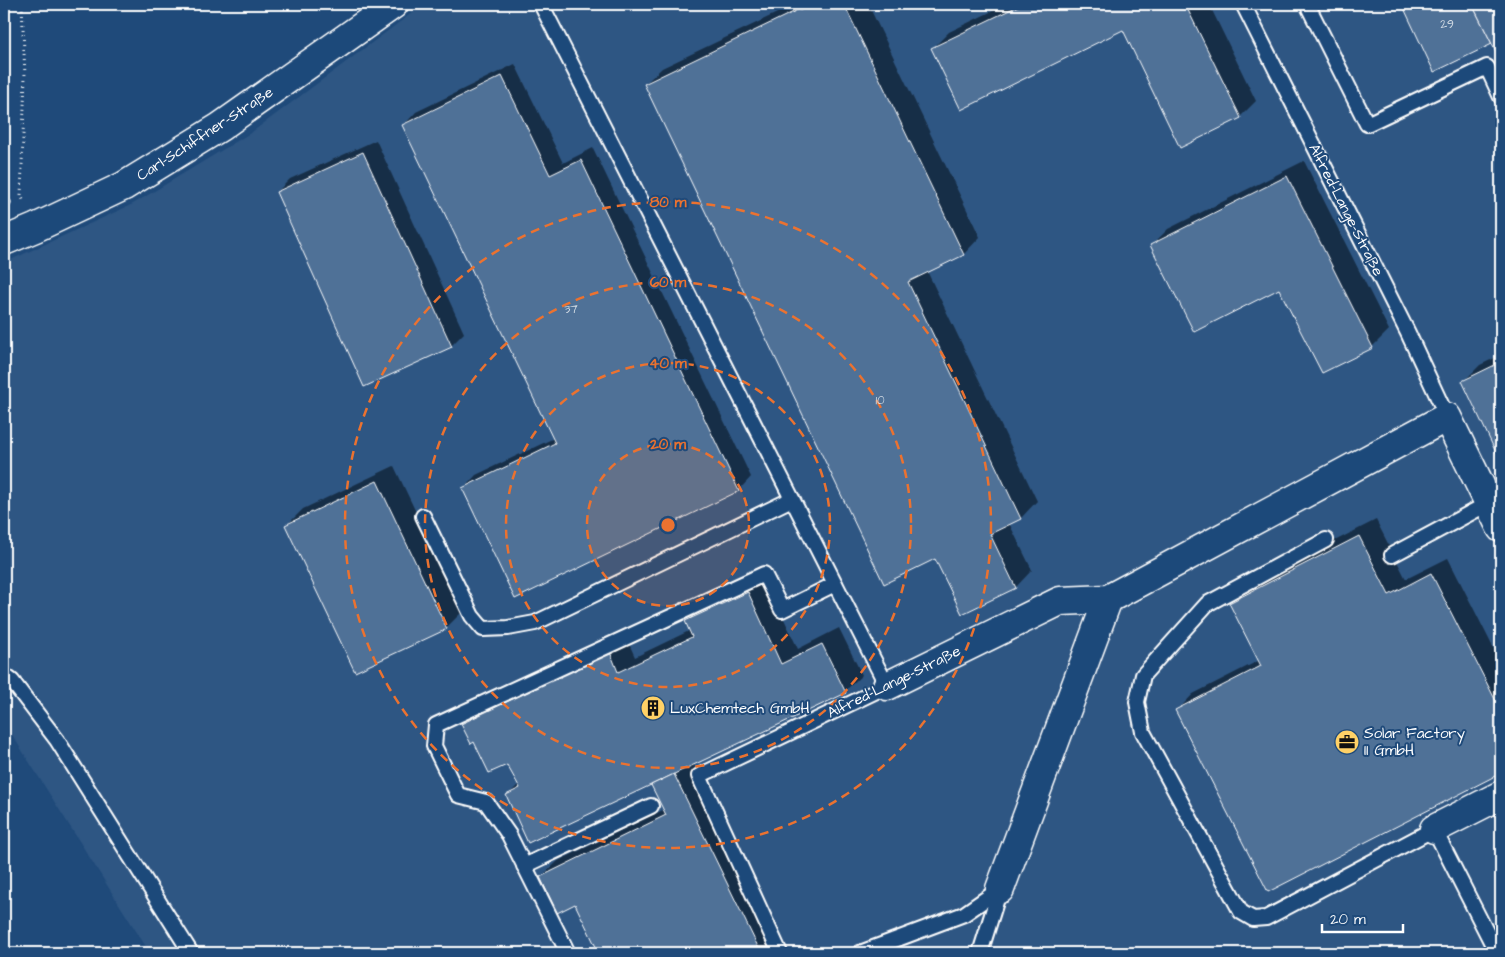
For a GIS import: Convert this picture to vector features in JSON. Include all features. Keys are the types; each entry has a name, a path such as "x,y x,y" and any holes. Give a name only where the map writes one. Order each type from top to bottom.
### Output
{"street":[{"name":"Carl-Schiffner-Straße","path":"4,241 124,186 220,127 394,4"},
{"name":"Alfred-Lange-Straße","path":"886,686 1060,601 1108,599 1447,416 1501,528"},
{"path":"1000,889 1108,599"},
{"path":"1434,829 1501,795"}],"lane":[{"path":"541,4 886,686"},
{"name":"Alfred-Lange-Straße","path":"1243,4 1408,333 1447,416"},
{"path":"1307,4 1367,124 1487,67 1501,96"},
{"path":"423,516 472,616 483,629 535,623 792,499"},
{"path":"1392,555 1489,503"},
{"path":"1326,540 1206,604 1143,675 1137,702 1143,732 1241,912 1253,919 1266,918 1434,829 1497,953"},
{"path":"568,953 509,835 486,802 458,795 434,746 436,725 764,574 782,610 835,584"},
{"path":"4,675 12,681 57,740 191,953"},
{"name":"Alfred-Lange-Straße","path":"780,953 699,776 886,686"},
{"path":"524,866 651,806"},
{"path":"860,953 964,914 1000,889"},
{"path":"980,953 1000,889"}],"path":[{"path":"22,4 25,76 21,195 35,228"}],"shaded area":[{"path":"424,4 1501,4 1501,953 150,953 4,722 4,263 133,204 252,132"}],"building":[{"path":"810,4 844,4 964,255 908,282 1021,519 990,534 1016,588 962,614 935,559 884,584 644,84"},
{"path":"1022,4 1185,4 1241,118 1180,148 1123,30 961,110 931,48"},
{"path":"1402,4 1472,4 1492,44 1434,72"},
{"path":"1472,4 1501,4 1501,64 1492,44"},
{"path":"502,76 550,175 581,160 739,491 515,599 462,488 555,443 402,125"},
{"path":"363,152 452,347 364,387 276,192"},
{"path":"1287,176 1373,348 1322,373 1279,289 1194,332 1150,245"},
{"path":"1501,362 1501,463 1462,381"},
{"path":"377,481 447,629 355,672 285,525"},
{"name":"Solar Factory II GmbH","path":"1359,536 1389,595 1431,573 1501,711 1501,773 1268,892 1175,710 1261,666 1229,603"},
{"name":"LuxChemtech GmbH","path":"748,592 781,664 822,644 846,693 528,843 506,795 520,788 507,765 489,773 474,742 471,744 461,724 610,652 618,672 692,637 685,621"},
{"path":"674,774 761,953 599,953 575,904 557,913 540,877 666,815 651,785"}],"waterway":[{"path":"4,202 8,203"}],"railway":[{"path":"798,4 800,8"}],"place":[{"name":"LuxChemtech GmbH","path":"653,708"},
{"name":"Solar Factory II GmbH","path":"1347,742"}]}
